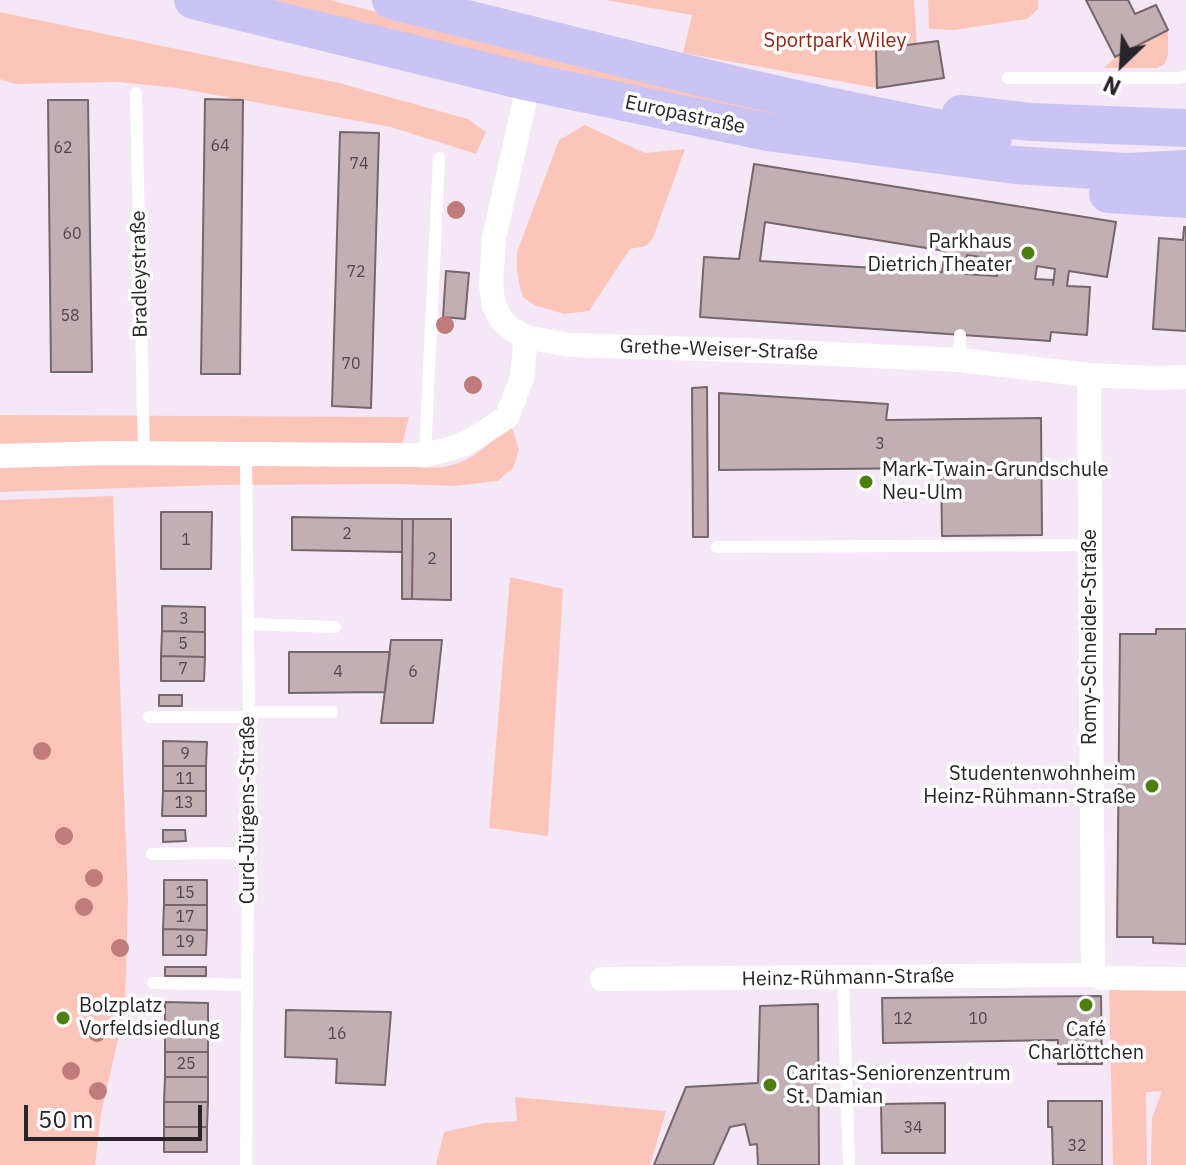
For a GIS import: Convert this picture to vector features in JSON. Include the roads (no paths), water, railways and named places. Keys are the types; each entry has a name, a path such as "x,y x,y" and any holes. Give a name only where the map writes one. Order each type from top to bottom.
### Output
{"main road":[{"name":"Europastraße","path":"193,0 529,82 767,132 1015,165 1126,172 1186,169"},
{"name":"Europastraße","path":"391,0 775,94 936,128 1027,144 1186,160"},
{"path":"775,94 1031,122 1186,128"},
{"path":"767,132 918,167 1095,193 1186,199"}],"street":[{"path":"0,456 425,455 462,445 507,417 522,378 526,337 510,328 494,306 491,286 494,238 529,82"},
{"name":"Grethe-Weiser-Straße","path":"526,337 569,345 959,360 1089,375 1186,377"},
{"name":"Romy-Schneider-Straße","path":"1089,375 1092,951 1093,967 1105,977"},
{"name":"Heinz-Rühmann-Straße","path":"602,979 843,976 1186,979"}],"lane":[{"path":"1008,78 1186,76"},
{"name":"Bradleystraße","path":"136,93 144,454"},
{"path":"425,455 439,158"},
{"path":"959,360 960,335"},
{"name":"Curd-Jürgens-Straße","path":"246,455 249,714 246,1165"},
{"path":"717,547 1090,545"},
{"path":"248,624 335,627"},
{"path":"149,717 332,712"},
{"path":"152,854 248,853"},
{"path":"843,976 849,1165"},
{"path":"153,983 247,985"}],"place":[{"name":"Parkhaus Dietrich Theater","path":"1028,253"},
{"name":"Mark-Twain-Grundschule Neu-Ulm","path":"866,482"},
{"name":"Studentenwohnheim Heinz-Rühmann-Straße","path":"1152,786"},
{"name":"Café Charlöttchen","path":"1086,1005"},
{"name":"Bolzplatz Vorfeldsiedlung","path":"63,1018"},
{"name":"Caritas-Seniorenzentrum St. Damian","path":"770,1085"}],"park label":[{"name":"Sportpark Wiley","path":"835,41"}]}
